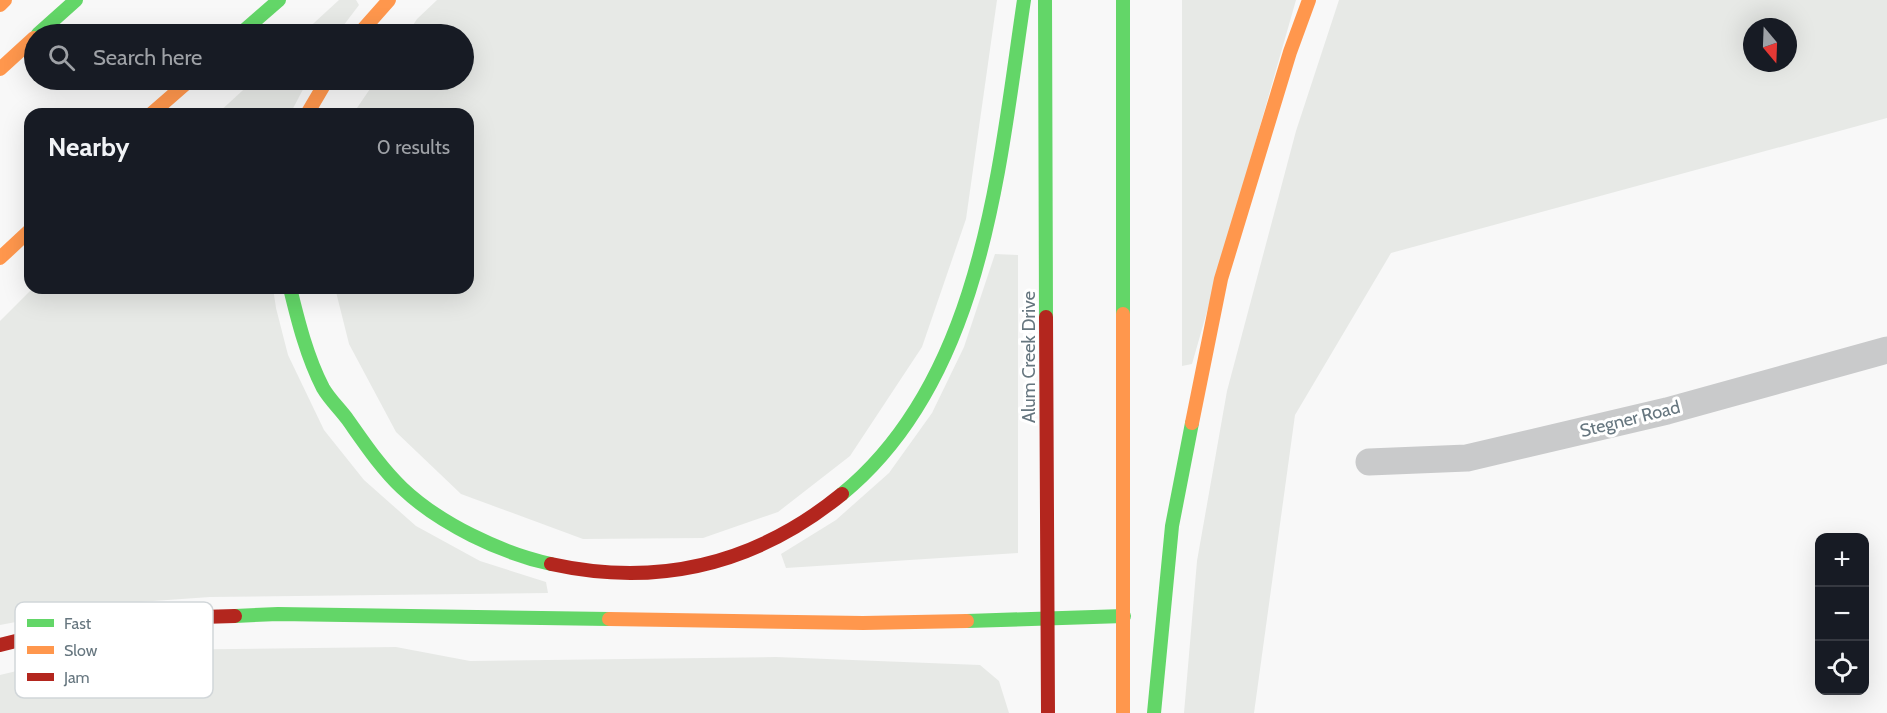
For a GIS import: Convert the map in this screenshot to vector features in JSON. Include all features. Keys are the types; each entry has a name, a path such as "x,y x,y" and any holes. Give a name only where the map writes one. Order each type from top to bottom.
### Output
{"main road":[{"path":"0,5 5,0"},
{"path":"49,24 76,0"},
{"path":"251,24 279,0"},
{"path":"368,24 389,0"},
{"path":"291,294 297,320 324,388 381,468 412,497 448,521 477,538 508,551 545,564 581,571 631,574 681,570 707,566 735,557 793,529 830,504 865,475 896,439 921,402 961,313 981,251 995,189 1024,0"},
{"name":"Alum Creek Drive","path":"1045,0 1048,713"},
{"path":"1123,0 1124,713"},
{"path":"1154,713 1158,650 1172,526 1221,279 1290,52 1309,0"},
{"path":"0,69 24,47"},
{"path":"159,108 179,90"},
{"path":"311,108 321,90"},
{"path":"0,258 24,236"},
{"path":"213,616 278,614 863,623 1048,620 1124,616"},
{"path":"0,645 15,641"}],"street":[{"name":"Stegner Road","path":"1369,462 1467,458 1667,411 1887,350"}],"shaded area":[{"path":"339,0 356,0 359,5 345,24 313,24"},
{"path":"437,0 997,0 966,219 922,347 850,456 778,512 703,538 583,539 461,494 396,432 349,344 336,294 474,294 474,108 357,108 369,90 474,90 474,24 414,24"},
{"path":"1182,0 1296,0 1192,364 1182,366"},
{"path":"1339,0 1887,0 1887,118 1391,253 1295,415 1254,713 1184,713 1197,561 1227,391 1296,131"},
{"path":"243,90 303,90 293,108 224,108"},
{"path":"995,254 1018,255 1018,553 786,568 781,554 836,520 889,473 932,413 964,347"},
{"path":"27,294 274,294 288,355 324,430 364,480 416,526 480,561 546,582 548,593 210,597 139,602 15,602 15,622 0,625 0,321"},
{"path":"396,647 470,661 776,657 980,665 999,681 1009,713 0,713 0,675 15,671 15,698 213,698 213,649"}],"traffic: fast":[{"path":"49,24 76,0"},
{"path":"251,24 279,0"},
{"path":"842,494 889,447 926,392 955,331 977,266 993,199 1024,0"},
{"path":"1045,0 1046,317"},
{"path":"1123,0 1123,314"},
{"path":"292,294 308,351 323,388 394,480 434,514 453,525 512,553 551,564"},
{"path":"1154,713 1172,526 1192,423"},
{"path":"235,616 278,614 609,619"},
{"path":"967,621 1124,616"}],"traffic: slow":[{"path":"0,5 5,0"},
{"path":"368,24 389,0"},
{"path":"1192,423 1221,279 1290,52 1309,0"},
{"path":"0,69 24,47"},
{"path":"158,108 179,90"},
{"path":"311,108 321,90"},
{"path":"0,258 24,236"},
{"path":"1123,314 1123,713"},
{"path":"609,619 863,623 967,621"}],"traffic: jam":[{"path":"1046,317 1048,713"},
{"path":"551,564 591,571 630,573 668,571 705,564 741,553 776,538 842,494"},
{"path":"213,617 235,616"},
{"path":"0,645 15,641"}]}
